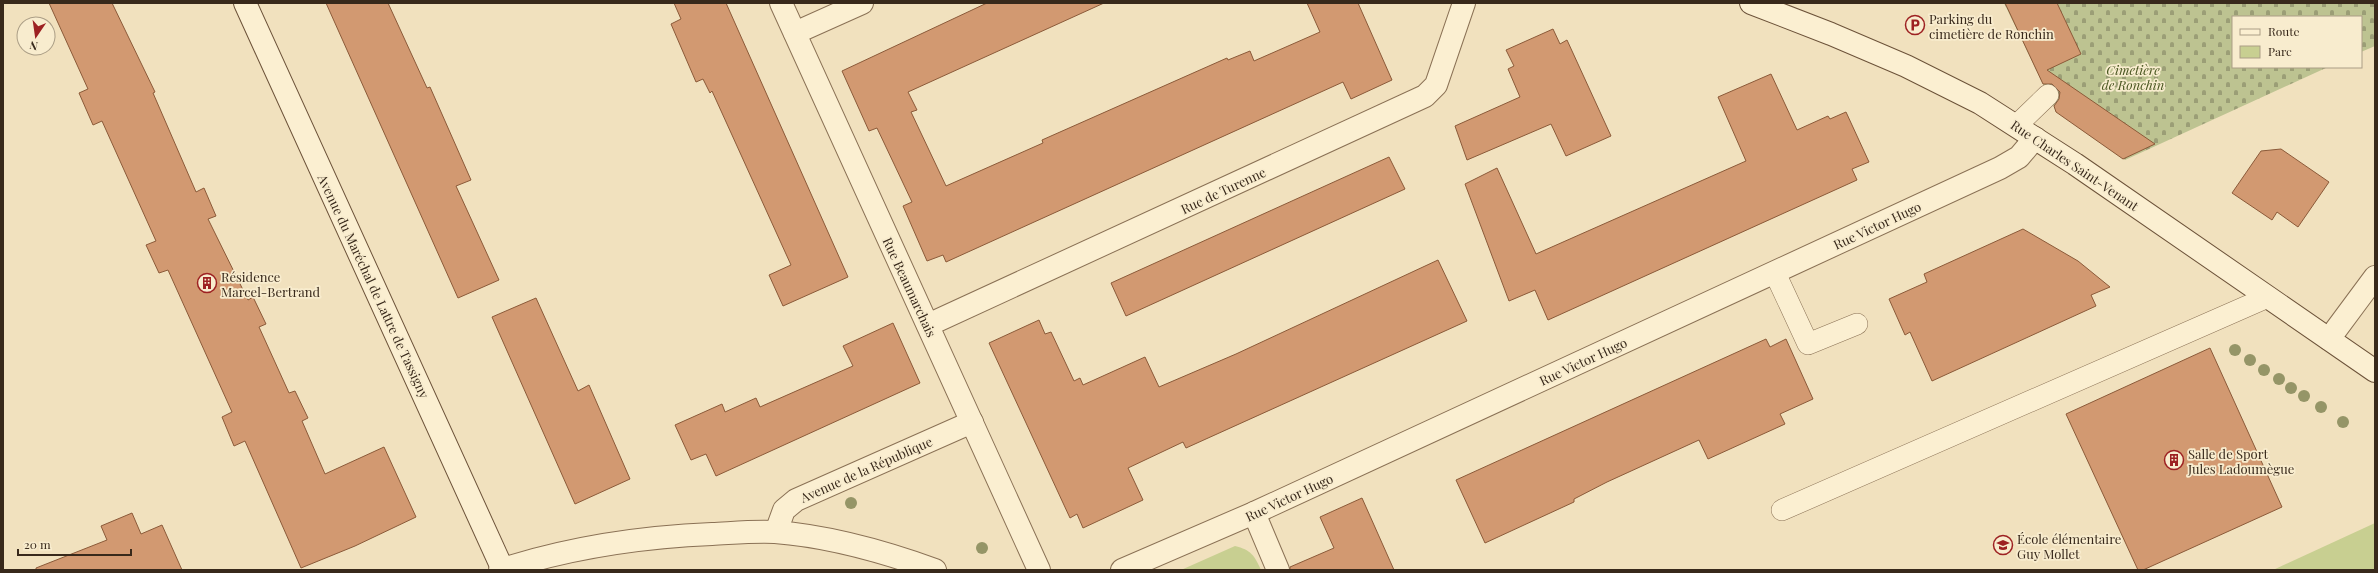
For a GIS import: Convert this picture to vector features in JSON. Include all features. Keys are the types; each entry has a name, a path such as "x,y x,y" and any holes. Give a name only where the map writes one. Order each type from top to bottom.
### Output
{"street":[{"name":"Avenue du Maréchal de Lattre de Tassigny","path":"245,3 502,570"},
{"name":"Rue Beaumarchais","path":"781,3 1039,570"},
{"path":"795,33 862,3"},
{"name":"Rue de Turenne","path":"928,325 1425,96 1436,85 1439,78 1464,3"},
{"name":"Rue Charles Saint-Venant","path":"1751,3 1831,34 1906,66 1980,103 2017,125 2375,371"},
{"name":"Rue Victor Hugo","path":"1122,570 1254,513 2000,168 2019,158 2035,138"},
{"path":"2329,339 2375,277"},
{"name":"Avenue de la République","path":"776,532 784,510 796,500 972,422"},
{"path":"1254,513 1278,570"},
{"path":"502,570 580,550 648,539 719,533 776,532 865,548 935,570"}],"lane":[{"path":"2017,125 2048,94"},
{"path":"1775,273 1808,344 1857,324"},
{"path":"1782,510 2268,297"}],"green space":[{"name":"Cimetière de Ronchin","path":"2004,3 2375,3 2375,46 2362,52 2362,16 2232,16 2232,68 2326,68 2125,160 2056,111"},
{"path":"2375,523 2375,570 2273,570"},
{"path":"1235,546 1248,551 1256,560 1261,570 1181,570"}],"building":[{"name":"Résidence Marcel-Bertrand","path":"49,3 112,3 155,92 153,93 196,192 204,188 216,216 208,219 248,300 253,297 266,324 259,327 289,393 295,391 308,418 302,421 325,474 384,447 416,517 355,546 301,568 245,441 234,446 222,417 232,412 168,270 159,273 146,245 156,241 102,121 93,125 79,93 88,89"},
{"path":"326,3 388,3 427,88 430,87 471,180 456,186 499,280 458,298"},
{"path":"674,3 726,3 848,277 783,306 769,275 791,265 712,91 710,93 703,79 696,82 671,24 681,19"},
{"path":"987,3 1104,3 908,92 917,110 911,112 946,186 1043,143 1042,140 1227,58 1228,60 1250,51 1254,61 1320,32 1307,3 1358,3 1392,80 1351,99 1343,82 946,262 943,255 927,261 903,206 912,202 877,128 869,131 842,71"},
{"path":"2005,3 2057,3 2081,54 2047,70 2155,144 2123,159 2056,112 2054,106 2059,99 2060,92 2052,84 2043,84"},
{"path":"1553,29 1560,44 1567,40 1611,136 1566,156 1551,124 1467,160 1455,126 1520,97 1508,69 1514,66 1506,50"},
{"path":"1771,74 1797,130 1828,116 1830,119 1846,112 1869,162 1852,169 1857,180 1548,320 1535,290 1509,301 1465,184 1497,168 1536,254 1746,161 1718,97"},
{"path":"2281,149 2329,182 2298,227 2277,212 2272,220 2232,193 2261,151"},
{"path":"1389,157 1405,189 1126,316 1111,283"},
{"path":"2023,229 2078,261 2110,287 2091,295 2096,306 1932,381 1910,332 1905,335 1889,299 1927,282 1924,274"},
{"path":"1438,260 1467,321 1186,448 1183,442 1128,468 1143,500 1083,528 1077,514 1070,518 989,343 1039,320 1045,334 1051,332 1074,381 1080,378 1083,385 1145,357 1159,387 1236,354"},
{"path":"536,298 578,391 589,385 630,479 575,504 492,317"},
{"path":"893,323 920,383 716,476 706,454 691,460 675,425 722,404 725,412 756,398 760,407 853,366 843,346"},
{"path":"1766,339 1770,347 1786,339 1813,399 1780,414 1785,424 1708,459 1699,440 1607,482 1574,499 1574,502 1485,543 1456,480"},
{"name":"Salle de Sport Jules Ladoumègue","path":"2210,348 2282,507 2143,570 2138,570 2066,414"},
{"path":"1362,498 1394,570 1290,570 1290,567 1334,548 1320,517"},
{"path":"132,513 141,534 162,525 182,570 36,570 36,568 107,540 101,526"}],"place":[{"name":"Parking du cimetière de Ronchin","path":"1915,25"},
{"name":"Résidence Marcel-Bertrand","path":"207,283"},
{"name":"Salle de Sport Jules Ladoumègue","path":"2174,460"},
{"name":"École élémentaire Guy Mollet","path":"2003,545"}]}
